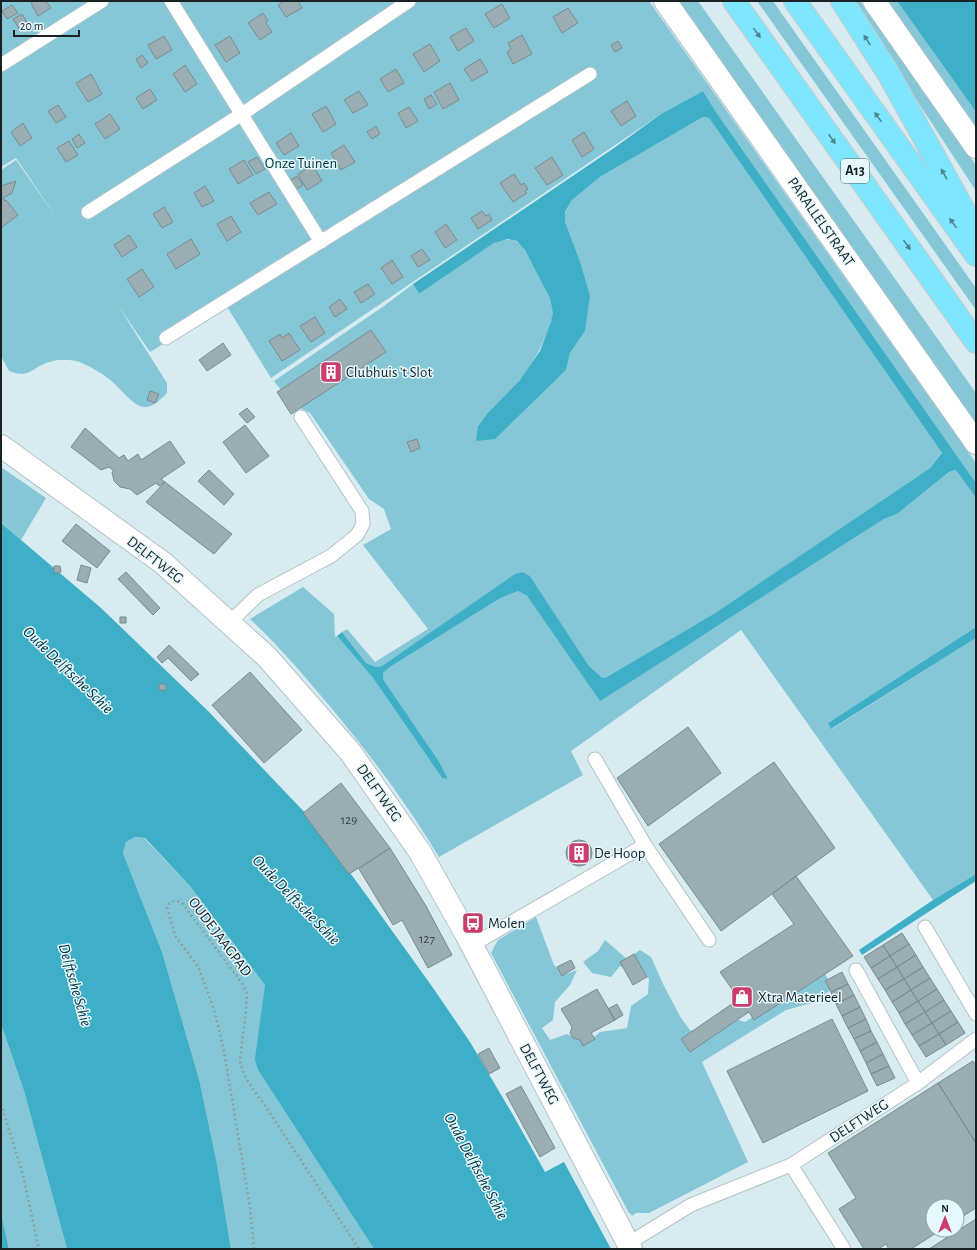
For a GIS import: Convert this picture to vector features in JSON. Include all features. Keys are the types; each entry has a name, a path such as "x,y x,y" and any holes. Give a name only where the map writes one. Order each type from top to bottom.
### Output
{"highway":[{"name":"A13","path":"734,1 976,342"},
{"path":"795,1 976,255"},
{"path":"842,1 888,73 976,232"}],"street":[{"name":"PARALLELSTRAAT","path":"665,1 976,443"},
{"path":"874,1 976,147"},
{"name":"DELFTWEG","path":"1,446 163,563 266,657 350,753 420,852 472,945 630,1246"}],"lane":[{"path":"1,65 102,1"},
{"path":"171,1 321,242"},
{"path":"88,212 242,114 406,2"},
{"path":"166,338 590,74"},
{"path":"229,623 258,595 331,556 357,535 363,524 362,511 301,416"},
{"path":"595,759 645,845 709,940"},
{"path":"472,945 645,845"},
{"path":"925,927 976,1014"},
{"path":"856,970 918,1083"},
{"name":"DELFTWEG","path":"630,1246 691,1204 791,1165 918,1083 976,1039"},
{"path":"791,1165 844,1249"}],"path":[{"name":"OUDE JAAGPAD","path":"254,1249 250,1207 224,1051 214,1009 198,966 175,936 167,907 174,901 182,903 242,983 247,993 240,1058 247,1083 264,1104 359,1249"},
{"path":"1,1104 23,1175 39,1249"}],"green space":[{"name":"Onze Tuinen","path":"1,1 649,1 976,463 976,483 716,112 703,91 661,114 271,378 226,305 150,352 117,304 167,383 167,393 158,402 147,407 142,407 132,401 113,382 82,363 61,360 43,364 30,372 22,374 9,371 1,356 1,170 16,160 59,221 16,158 1,167"},
{"path":"676,1 698,1 976,393 976,425"},
{"path":"757,1 773,1 976,288 976,310"},
{"path":"852,1 860,1 976,165 976,191"},
{"path":"883,1 897,1 976,112 976,133"},
{"path":"703,117 709,118 942,453 930,468 715,613 605,678 601,678 589,666 530,576 523,572 382,666 376,667 366,663 342,632 347,629 375,662 428,629 363,545 391,529 384,509 369,499 310,413 292,404 274,381 384,306 413,284 419,294 494,243 512,240 520,244 526,253 551,300 553,312 549,328 535,358 528,369 520,380 478,426 530,404 566,370 570,353 585,331 565,222 565,213 572,200 600,177"},
{"path":"1,467 46,498 21,540 1,523"},
{"path":"955,470 959,473 976,498 976,627 828,723 832,729 976,638 976,874 933,900 741,630 571,751 583,775 439,857 384,775 354,736 296,667 250,619 303,587 334,614 335,637 337,636 373,678 442,778 446,779 438,760 383,679 383,672 499,599 518,591 527,596 600,700 884,519 897,514 949,472"},
{"path":"135,837 144,838 190,886 265,985 258,1070 374,1249 231,1249 217,1164 199,1079 162,952 123,853 126,842"},
{"path":"536,917 554,965 564,975 577,970 570,985 555,1002 553,1020 542,1028 550,1040 567,1034 587,1043 600,1032 627,1028 631,1006 648,994 649,978 636,975 620,966 611,977 592,973 583,962 598,951 605,940 627,959 640,950 651,957 681,1018 690,1030 704,1034 733,1018 745,1022 824,972 833,988 815,1002 786,1010 702,1062 748,1162 649,1213 636,1213 632,1216 629,1213 491,953 498,940"},
{"path":"1,1024 24,1091 67,1249 9,1249 1,1216"}],"water":[{"path":"897,1 976,1 976,112"},
{"path":"703,91 716,112 976,483 976,498 955,470 949,472 897,514 884,519 600,701 527,596 518,591 499,599 390,667 383,673 383,679 438,760 447,777 446,779 442,778 373,678 337,636 342,632 366,663 376,667 382,666 515,574 523,572 530,576 589,666 601,677 605,678 715,613 930,468 942,453 709,118 703,117 600,177 572,200 565,212 565,222 580,262 590,296 585,331 570,353 566,370 495,439 476,441 478,426 487,414 520,380 540,351 551,322 553,312 550,298 525,250 517,241 508,239 494,243 419,294 413,284 614,148 661,114"},
{"path":"1,523 101,608 208,711 310,818 431,985 470,1042 545,1172 564,1162 611,1249 374,1249 258,1070 255,1059 265,985 190,886 145,838 135,837 126,842 123,853 162,952 199,1079 217,1164 231,1249 67,1249 24,1091 1,1024"},
{"path":"976,627 976,638 831,729 828,723"},
{"path":"976,874 976,881 862,955 859,950 933,900"},
{"path":"1,1216 2,1219 9,1249 1,1249"}],"building":[{"path":"34,1 46,1 51,8 38,16 31,3"},
{"path":"284,1 298,1 302,8 286,17 278,5"},
{"path":"502,4 510,18 494,28 485,14"},
{"path":"12,5 18,13 7,19 2,11"},
{"path":"568,8 578,23 562,33 553,17"},
{"path":"263,13 268,21 266,23 272,32 260,40 248,23"},
{"path":"22,14 29,25 20,30 13,19"},
{"path":"466,28 474,41 458,51 450,37"},
{"path":"522,35 532,54 513,64 507,52 511,49 508,43"},
{"path":"164,36 172,50 156,59 148,45"},
{"path":"230,36 240,53 226,62 215,45"},
{"path":"618,41 622,48 615,52 611,45"},
{"path":"430,44 440,61 424,72 413,54"},
{"path":"142,55 148,63 141,68 136,59"},
{"path":"480,59 488,72 472,81 464,69"},
{"path":"185,65 197,84 185,92 173,74"},
{"path":"396,69 404,83 388,92 380,79"},
{"path":"91,74 102,94 88,102 76,83"},
{"path":"450,83 459,100 443,109 434,92"},
{"path":"150,89 157,100 143,109 136,98"},
{"path":"359,91 368,105 353,113 344,100"},
{"path":"431,95 437,104 429,109 424,99"},
{"path":"627,101 636,116 621,126 611,111"},
{"path":"58,105 66,117 56,123 48,111"},
{"path":"326,106 336,124 323,132 312,114"},
{"path":"409,107 418,121 406,128 398,113"},
{"path":"110,114 120,129 105,139 95,124"},
{"path":"23,123 32,138 20,146 11,132"},
{"path":"376,126 380,134 372,139 367,132"},
{"path":"584,132 594,149 582,157 572,140"},
{"path":"291,133 299,146 284,155 276,143"},
{"path":"79,134 85,143 77,148 72,139"},
{"path":"69,141 78,155 66,162 57,148"},
{"path":"344,145 355,162 341,170 331,153"},
{"path":"257,157 265,169 256,174 248,162"},
{"path":"552,157 563,175 547,185 535,168"},
{"path":"244,160 253,175 238,184 229,169"},
{"path":"313,165 322,181 307,190 298,174"},
{"path":"514,174 521,185 524,183 528,189 525,191 527,193 513,202 500,183"},
{"path":"297,176 303,185 295,190 289,181"},
{"path":"16,181 12,193 3,198 18,215 1,228 1,186"},
{"path":"205,186 214,201 202,207 194,193"},
{"path":"269,192 277,204 258,215 250,203"},
{"path":"164,207 173,222 162,228 153,214"},
{"path":"482,211 486,216 489,214 492,220 478,229 471,218"},
{"path":"231,216 241,232 227,241 217,224"},
{"path":"446,224 457,240 445,248 435,232"},
{"path":"129,235 137,247 122,257 114,245"},
{"path":"191,239 200,254 176,269 167,254"},
{"path":"422,249 430,260 418,267 411,256"},
{"path":"392,260 403,277 392,284 381,268"},
{"path":"142,269 154,287 139,297 127,279"},
{"path":"368,284 375,294 361,303 354,292"},
{"path":"340,299 347,309 335,317 329,307"},
{"path":"315,317 325,333 311,342 300,326"},
{"name":"Clubhuis 't Slot","path":"371,330 386,352 291,414 277,392"},
{"path":"289,333 300,350 282,361 269,341 280,334 282,338"},
{"path":"223,343 231,355 207,371 199,360"},
{"path":"150,391 159,394 155,403 147,400"},
{"path":"247,408 255,417 247,423 239,414"},
{"path":"245,425 269,456 246,473 223,442"},
{"path":"85,428 119,458 124,455 128,461 138,454 141,460 170,441 185,463 161,479 165,482 159,486 156,483 137,495 130,489 120,487 114,481 112,472 114,471 109,467 101,470 71,447"},
{"path":"417,439 420,448 411,452 407,442"},
{"path":"209,470 234,494 224,505 198,481"},
{"path":"165,482 232,534 214,554 146,502"},
{"path":"76,524 110,551 97,568 62,541"},
{"path":"81,565 91,568 87,583 77,580"},
{"path":"54,566 60,566 61,572 54,573"},
{"path":"126,572 160,608 153,615 118,579"},
{"path":"120,617 126,617 126,623 120,623"},
{"path":"169,645 199,674 191,681 168,658 162,663 157,657"},
{"path":"250,672 302,730 264,763 212,705"},
{"path":"159,684 166,684 166,690 159,690"},
{"path":"688,727 721,773 648,826 617,778"},
{"path":"774,762 835,848 721,931 659,844"},
{"path":"341,783 390,848 349,874 303,813"},
{"name":"De Hoop","path":"579,840 588,844 592,853 588,862 579,866 570,862 566,853 570,844"},
{"path":"390,848 426,906 452,955 428,968 402,920 393,925 359,869"},
{"path":"796,876 853,956 754,1020 749,1012 690,1052 681,1039 739,999 720,972 794,924 772,894"},
{"path":"902,933 909,944 890,956 883,945"},
{"path":"909,944 916,955 897,967 890,956"},
{"path":"883,945 890,956 871,968 864,957"},
{"path":"634,954 647,977 633,985 620,962"},
{"path":"916,955 923,967 904,979 897,967"},
{"path":"890,956 897,967 878,979 871,968"},
{"path":"571,960 575,968 562,976 557,967"},
{"path":"897,967 904,979 885,990 878,979"},
{"path":"923,967 930,978 911,990 904,979"},
{"path":"842,972 848,984 831,992 825,981"},
{"path":"930,978 937,989 918,1001 911,990"},
{"path":"904,979 911,990 892,1002 885,990"},
{"path":"848,984 854,995 836,1004 831,992"},
{"path":"597,989 615,1020 591,1033 595,1039 583,1046 580,1040 573,1038 570,1033 572,1027 561,1009"},
{"path":"937,989 944,1000 925,1012 918,1001"},
{"path":"911,990 918,1001 899,1013 892,1002"},
{"path":"854,995 860,1007 842,1016 836,1004"},
{"path":"944,1000 951,1011 932,1023 925,1012"},
{"path":"918,1001 925,1012 905,1024 899,1013"},
{"path":"617,1004 623,1015 615,1020 608,1009"},
{"path":"860,1007 866,1019 848,1028 842,1016"},
{"path":"951,1011 958,1022 939,1034 932,1023"},
{"path":"925,1012 932,1023 912,1035 905,1024"},
{"path":"832,1019 868,1091 763,1143 727,1071"},
{"path":"866,1019 871,1031 854,1039 848,1028"},
{"path":"958,1022 965,1033 946,1045 939,1034"},
{"path":"932,1023 939,1034 919,1046 912,1035"},
{"path":"871,1031 877,1042 860,1051 854,1039"},
{"path":"939,1034 946,1045 926,1057 919,1046"},
{"path":"877,1042 883,1054 866,1063 860,1051"},
{"path":"489,1048 500,1068 489,1074 478,1054"},
{"path":"883,1054 889,1066 871,1074 866,1063"},
{"path":"973,1061 976,1066 976,1143 938,1083"},
{"path":"889,1066 895,1078 877,1086 871,1074"},
{"path":"938,1083 976,1143 976,1208 965,1215 965,1198 925,1198 925,1238 928,1238 911,1249 889,1249 886,1244 878,1249 864,1249 839,1209 856,1198 828,1153"},
{"path":"521,1086 555,1148 540,1157 506,1094"},
{"path":"976,1219 976,1249 929,1249 946,1238 965,1238 965,1226"}],"place":[{"name":"Clubhuis 't Slot","path":"331,372"},
{"name":"De Hoop","path":"579,853"},
{"name":"Molen","path":"473,923"},
{"name":"Xtra Materieel","path":"742,997"}],"water label":[{"name":"Oude Delftsche Schie","path":"68,670"},
{"name":"Oude Delftsche Schie","path":"296,900"},
{"name":"Delftsche Schie","path":"75,985"},
{"name":"Oude Delftsche Schie","path":"476,1166"}]}
